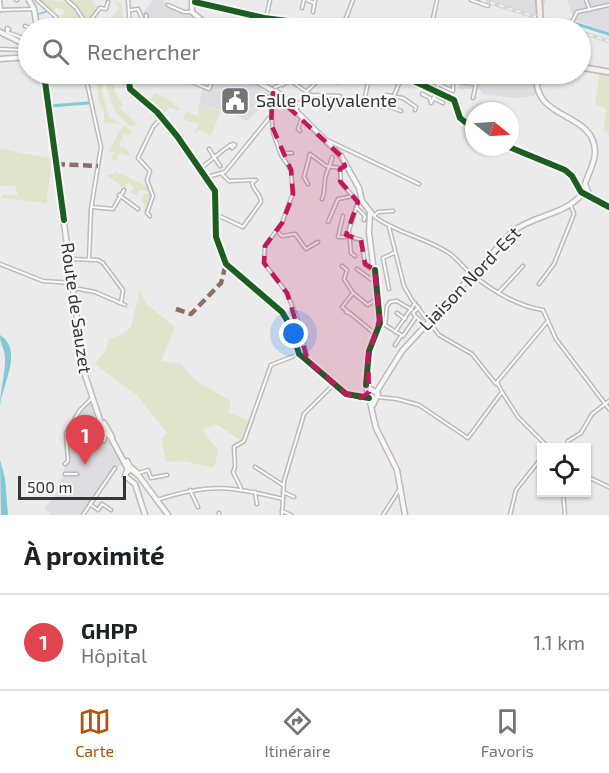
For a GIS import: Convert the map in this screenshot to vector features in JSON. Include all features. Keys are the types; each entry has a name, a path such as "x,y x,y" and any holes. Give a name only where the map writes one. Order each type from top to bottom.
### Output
{"main road":[{"path":"29,0 35,18"},
{"path":"539,0 540,18"},
{"path":"199,18 191,11 193,1 266,18"},
{"path":"0,32 18,39"},
{"path":"0,60 18,59"},
{"path":"591,68 609,71"},
{"name":"Route de Sauzet","path":"45,84 84,372 106,431 129,468 168,515"},
{"path":"262,84 274,91 340,156 342,167 359,188 359,200 373,217 369,233 380,322 368,356 366,385 373,395"},
{"path":"421,84 456,102 460,118 465,122"},
{"name":"Liaison Nord-Est","path":"398,495 400,487 395,464 375,424 372,407 373,395 394,360 520,225 571,206 584,190 595,154 593,142 585,129 544,102 538,92 538,84"},
{"path":"519,151 565,170 576,184 609,207"},
{"path":"129,468 125,476 135,484 145,515"},
{"path":"398,495 405,515"}],"street":[{"path":"0,0 1,10 34,9"},
{"path":"37,0 56,18"},
{"path":"67,0 82,18"},
{"path":"129,0 132,9 131,18"},
{"path":"266,18 270,0"},
{"path":"302,8 305,0 314,2 313,12"},
{"path":"346,18 353,0"},
{"path":"434,18 438,0"},
{"path":"471,0 488,6"},
{"path":"586,0 590,10"},
{"path":"94,18 100,8 106,9 108,2"},
{"path":"168,5 191,11"},
{"path":"573,18 577,12 609,5"},
{"path":"132,9 138,9 141,18"},
{"path":"7,32 18,38"},
{"path":"0,49 18,50"},
{"path":"87,84 101,147 92,207 89,260"},
{"path":"126,84 162,117 201,168 215,191 216,237 226,264 286,316 299,354 346,394 361,398 373,395 385,397 423,407 462,436 470,437 502,392"},
{"path":"129,84 130,89"},
{"path":"197,84 209,89 211,84"},
{"path":"274,91 286,84"},
{"path":"295,84 310,95 340,96"},
{"path":"306,92 315,84"},
{"path":"363,107 367,84"},
{"path":"390,107 399,84"},
{"path":"432,99 438,84 454,92 453,85"},
{"path":"473,98 476,84"},
{"path":"283,85 274,91 269,119 281,153 291,170 293,193 277,231 265,246 264,263 287,293 299,323 308,361"},
{"path":"386,94 394,95 414,108"},
{"path":"422,94 443,104"},
{"path":"289,105 293,100 300,105 295,111"},
{"path":"347,105 390,107 401,111"},
{"path":"150,216 147,213 153,196 147,180 150,171 138,158 153,127 162,117"},
{"path":"293,129 299,130 302,118"},
{"path":"207,177 222,174 269,119"},
{"path":"325,139 419,184"},
{"path":"201,168 230,145"},
{"path":"208,149 216,157 220,166"},
{"path":"281,153 292,153"},
{"path":"308,184 304,179 309,154 312,154 328,170"},
{"path":"322,199 332,160"},
{"path":"326,166 342,167 340,180 359,200 350,226 349,237 351,253 355,256"},
{"path":"215,214 243,227 261,202 260,195 252,188 252,183 256,180 229,181 222,174"},
{"path":"92,207 113,209 119,195 124,190"},
{"path":"119,195 138,209"},
{"path":"328,222 338,199 353,196"},
{"path":"539,284 554,264 574,214 571,206"},
{"path":"357,208 365,216 364,220"},
{"path":"393,210 378,212 373,217 389,227 449,253 472,274 499,292 527,307 543,310 547,322 603,405 609,409"},
{"path":"343,216 338,237 361,240 365,264 375,270"},
{"path":"389,227 404,286 415,303 441,336 475,356 519,417 545,443"},
{"path":"277,231 282,236 295,234 306,249 318,242"},
{"path":"389,289 386,283 383,254 394,253"},
{"path":"69,259 103,262 115,282 120,283 123,290 121,303"},
{"path":"0,264 43,281 96,292 125,306"},
{"path":"342,266 347,270 344,277 352,293 368,304 377,298 378,294"},
{"path":"499,292 523,266"},
{"path":"357,269 376,283"},
{"path":"352,293 342,308 376,334"},
{"path":"401,336 385,325 388,304 397,302 412,311 421,321"},
{"path":"396,332 412,311 415,303"},
{"path":"396,332 412,311 418,307"},
{"path":"397,313 405,319"},
{"path":"395,345 416,317"},
{"path":"496,384 547,322"},
{"path":"241,488 233,472 236,467 234,447 244,441 271,365 299,354"},
{"path":"291,515 282,513 283,485 304,414 334,383"},
{"path":"65,464 68,461 66,433 80,410 92,398"},
{"path":"567,443 581,433 592,414 609,401"},
{"path":"102,440 106,431"},
{"path":"510,515 516,489 537,463"},
{"path":"83,515 115,468"},
{"path":"129,468 139,473 147,470 151,478 167,475"},
{"path":"255,468 283,485"},
{"path":"65,474 77,474"},
{"path":"591,478 609,487"},
{"path":"157,500 190,489 241,488 283,499"},
{"path":"190,489 198,507"},
{"path":"255,492 257,504"},
{"path":"283,492 294,497"},
{"path":"383,515 398,495"},
{"path":"563,497 565,515"},
{"path":"90,504 98,510 102,504 111,510"}],"highlighted area":[{"path":"273,93 341,156 345,166 340,169 340,181 358,202 346,235 361,240 365,264 375,270 380,318 368,356 369,392 361,398 346,394 308,361 287,293 264,263 265,246 282,223 293,195 291,170 271,124"}],"shaded area":[{"path":"153,0 163,0 188,16 193,14 197,18 146,18 143,13"},
{"path":"476,0 546,0 540,18 533,18"},
{"path":"567,0 609,0 609,32 591,26 591,18 573,18"},
{"path":"212,84 258,84 267,89 269,99 247,121 233,113 206,106 204,110 199,108 202,89 210,90"},
{"path":"459,84 536,84 536,93 535,96 515,98 482,94 480,89 459,89"},
{"path":"90,402 104,433 124,464 112,469 81,515 51,515 44,508 56,495 67,461 65,434"}],"green space":[{"path":"38,0 69,4 81,18 57,16 64,14 63,9 56,8 52,12"},
{"path":"68,0 93,0 92,2 100,8 91,18 83,18"},
{"path":"114,0 120,4 122,2 123,18 111,18 119,8"},
{"path":"600,71 609,73 609,133 604,131 606,109 595,104"},
{"path":"98,84 104,84 101,89 109,117 121,124 104,122 104,111 98,101"},
{"path":"114,84 115,92 122,104 121,109 138,125 129,126 115,111 106,85"},
{"path":"154,93 164,97 180,109 176,111 170,107 162,116 149,104"},
{"path":"205,106 221,111 211,136 200,130 195,133 198,124 183,119 186,112 198,116 199,108 204,109"},
{"path":"126,125 131,133 123,135 119,146 126,148 130,156 120,153 114,162 111,157 116,153 107,151"},
{"path":"0,149 50,158 47,203 2,198 2,195 18,195 15,185 0,186"},
{"path":"115,171 149,187 153,197 147,213 144,213 145,206 141,201 144,194 150,192 139,190 137,196 131,192 134,188 128,182 125,187 122,187 107,175 114,174"},
{"path":"140,290 146,304 175,327 161,361 181,364 196,381 231,401 228,412 249,421 243,442 216,424 202,430 218,450 214,468 184,461 166,462 161,439 167,433 137,395 95,364 106,350 109,339 123,334 131,327"}],"water":[{"path":"0,335 7,341 11,359 0,406 5,355"},
{"path":"0,460 5,479 8,515 1,515"}],"waterway":[{"path":"36,15 48,11"},
{"path":"591,28 609,34"},
{"path":"47,84 51,106"},
{"path":"50,106 88,103"}],"railway":[{"path":"482,0 539,18"},
{"path":"591,35 609,41"}],"marked path":[{"path":"56,164 98,166"},
{"path":"176,309 191,314 221,283 226,264"}],"cycle path":[{"path":"195,2 264,18"},
{"path":"45,84 64,220"},
{"path":"129,84 130,89 157,112 177,136 215,191 216,237 226,264 282,312 291,327 299,354 346,394 369,398"},
{"path":"420,84 454,100 460,118 465,122"},
{"path":"519,151 565,170 572,176 581,192 609,207"},
{"path":"366,385 369,351 380,323 375,270"}],"place":[{"name":"Salle Polyvalente","path":"235,101"},
{"name":"GHPP","path":"85,465"}]}
